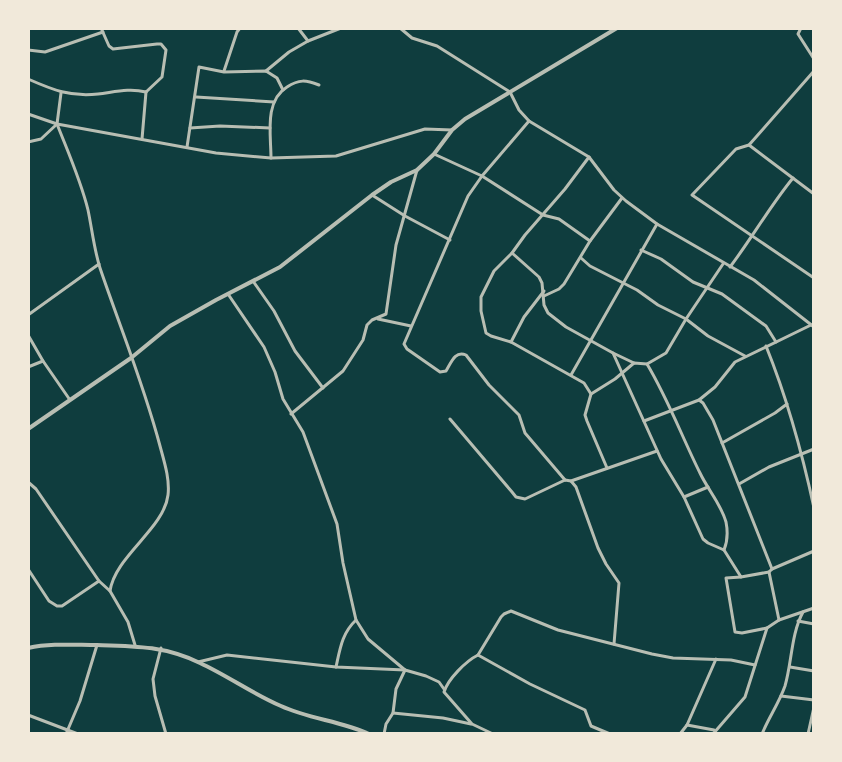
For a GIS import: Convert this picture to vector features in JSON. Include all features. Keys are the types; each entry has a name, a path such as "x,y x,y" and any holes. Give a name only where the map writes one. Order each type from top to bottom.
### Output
{"street":[{"path":"224,72 240,28"},
{"path":"298,28 308,41"},
{"path":"266,71 289,52 308,41 342,28"},
{"path":"400,28 412,38 437,46 510,92 519,110 529,122 589,157 622,198 657,224 763,287 812,326 745,356 699,400 644,421"},
{"path":"28,429 131,358 170,326 280,267 372,195 391,182 417,170 434,154 452,130 465,119 617,28"},
{"path":"801,28 798,34 813,59"},
{"path":"28,50 45,52 102,30 112,49 157,44 164,46 166,50 162,77 146,92 142,139"},
{"path":"187,148 199,67 224,72 266,71 277,78 283,90"},
{"path":"813,71 749,145 736,149 692,195 813,278"},
{"path":"28,79 61,93 97,94 126,89 146,92"},
{"path":"271,158 270,128 274,102 283,90 298,81 303,80 319,85"},
{"path":"61,93 57,124 87,209 99,264 156,431 168,479 168,498 152,527 114,576 110,591"},
{"path":"195,97 274,102"},
{"path":"28,114 57,124 242,157 336,156 425,129 452,130"},
{"path":"529,122 482,176 468,196 404,341 405,346 437,371 446,371 456,355 461,353 466,355 489,385 519,415 525,433 565,480 576,487 598,548 619,583 614,644"},
{"path":"28,142 41,139 57,124"},
{"path":"190,128 200,126 270,128"},
{"path":"749,145 813,194"},
{"path":"434,154 482,176 543,215 559,219 590,241"},
{"path":"589,157 512,253 494,271 481,297 480,304 486,333 511,342 571,375 584,383 591,394"},
{"path":"291,414 343,371 363,340 368,325 372,320 384,316 387,312 396,244 417,170"},
{"path":"730,267 793,178"},
{"path":"372,195 450,240"},
{"path":"511,342 524,317 544,293 559,289 564,284 590,241 622,198"},
{"path":"571,375 657,224"},
{"path":"641,250 661,259 693,282 722,294 766,326 776,342"},
{"path":"512,253 539,277 544,293 544,306 548,313 566,327 613,353 634,363 648,364 666,353 723,264"},
{"path":"581,258 590,266 686,319 708,336 745,356"},
{"path":"28,315 99,264"},
{"path":"253,281 274,311 295,351 323,388"},
{"path":"228,294 264,347 291,414 303,432 337,524 356,620 368,639 405,670"},
{"path":"378,319 411,326"},
{"path":"28,334 43,361 70,400"},
{"path":"766,346 803,454 813,508"},
{"path":"613,353 657,451 684,497 703,539 724,550 741,577"},
{"path":"28,367 43,361"},
{"path":"607,468 585,415 591,394 615,379 620,372 634,363"},
{"path":"648,364 708,487 720,506 728,535 724,550"},
{"path":"699,400 712,420 740,484 771,570 779,620"},
{"path":"722,443 787,404"},
{"path":"450,419 516,496 525,499 565,480"},
{"path":"740,484 769,467 813,449"},
{"path":"571,482 657,451"},
{"path":"28,482 36,489 99,581 110,591 128,622 135,645"},
{"path":"684,497 708,487"},
{"path":"813,551 771,570 726,578 735,632 742,633 767,628 779,620 813,608"},
{"path":"28,569 49,601 57,606 62,606 99,581"},
{"path":"444,688 478,655 501,617 511,611 558,630 673,658 716,659 755,665"},
{"path":"762,734 781,696 790,667 798,621 803,612"},
{"path":"336,667 343,637 356,620"},
{"path":"798,621 813,624"},
{"path":"687,725 714,732 745,697 767,628"},
{"path":"28,648 42,645 135,645 161,648 198,662 281,706 366,733"},
{"path":"66,734 80,701 98,645"},
{"path":"161,648 153,679 166,734"},
{"path":"198,662 226,655 336,667 405,670 439,682 444,688 445,695 472,724"},
{"path":"478,655 530,684 585,710 591,726 610,734"},
{"path":"680,734 687,725 716,659"},
{"path":"790,667 813,671"},
{"path":"384,734 386,724 393,713 396,689 405,670"},
{"path":"781,696 813,700"},
{"path":"808,734 813,707"},
{"path":"393,713 461,720 493,734"},
{"path":"29,715 78,734"}]}
